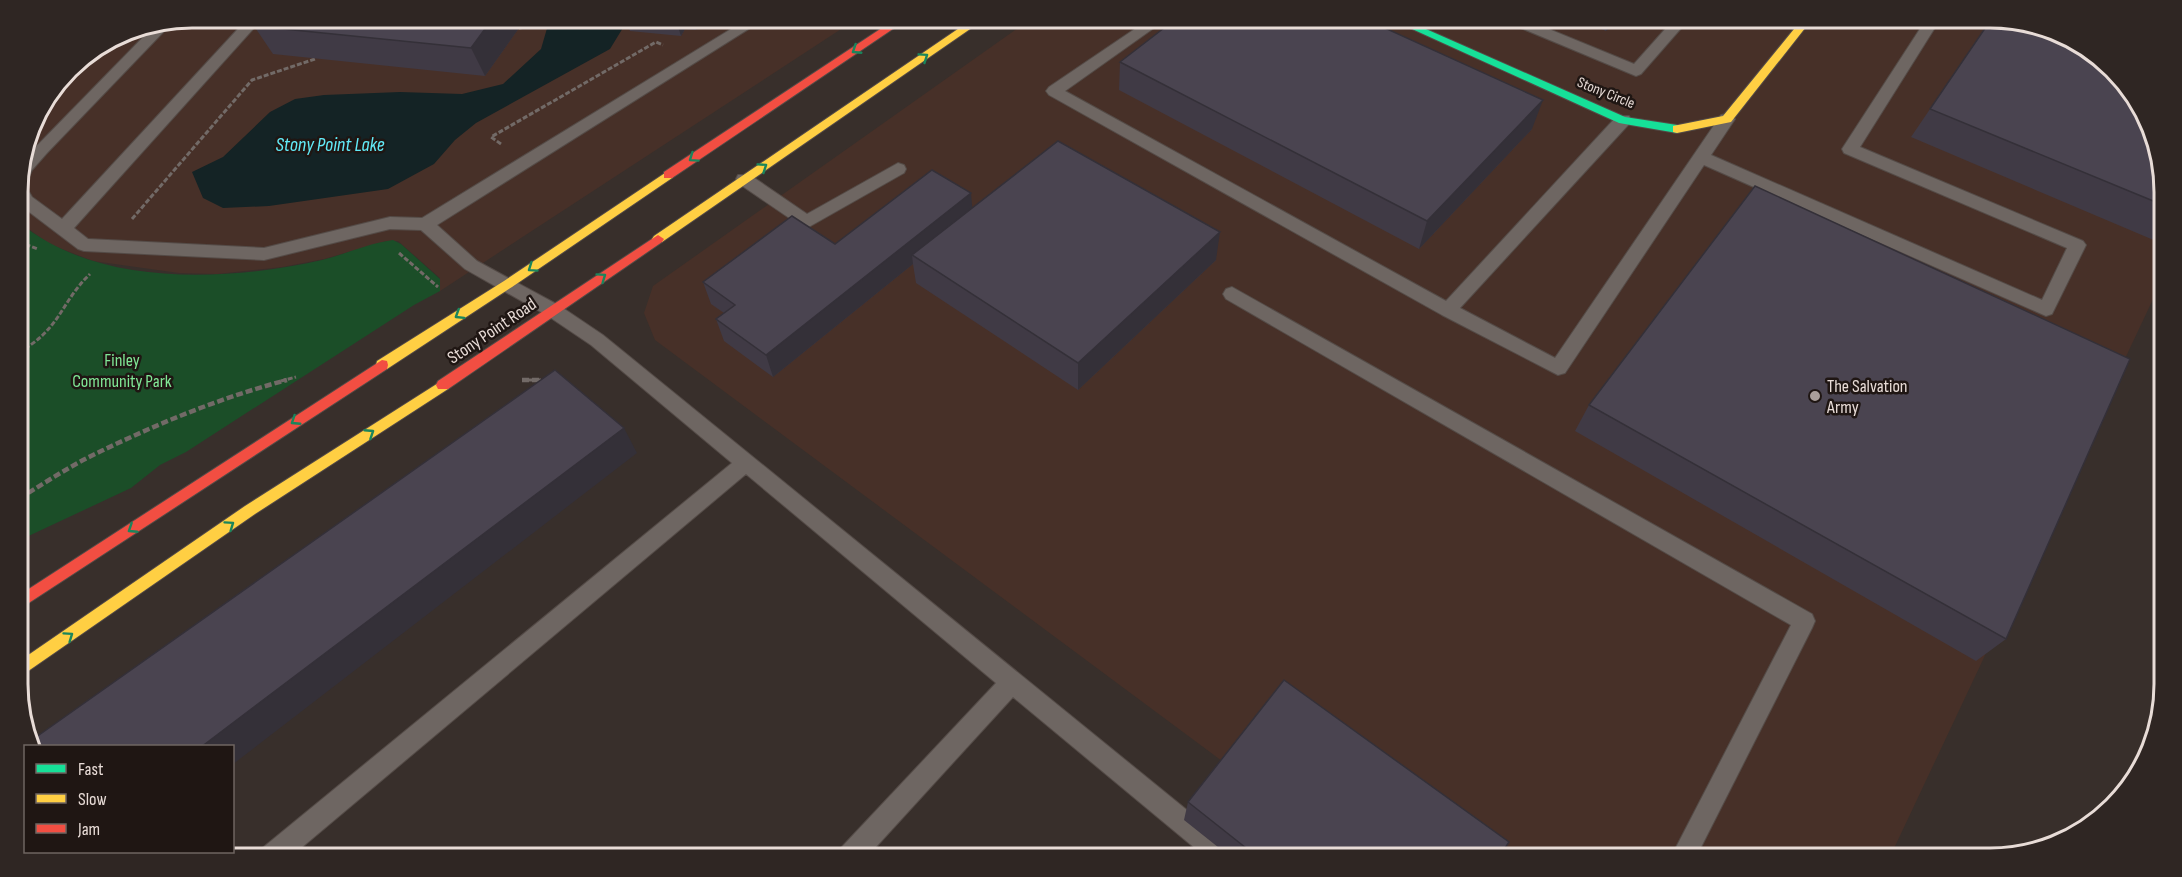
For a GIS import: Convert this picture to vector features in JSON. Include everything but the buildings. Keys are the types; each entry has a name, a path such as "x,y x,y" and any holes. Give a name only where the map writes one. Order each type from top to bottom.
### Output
{"main road":[{"name":"Stony Point Road","path":"28,597 508,284 705,149 889,28"},
{"name":"Stony Point Road","path":"28,664 250,510 554,311 966,28"},
{"name":"Stony Circle","path":"1419,28 1623,120 1672,130 1727,119"},
{"path":"1727,119 1800,28"}],"lane":[{"path":"63,229 247,28"},
{"path":"29,203 84,245 264,254 390,223 425,224 743,28"},
{"path":"1147,28 1054,92 1558,368 1727,119"},
{"path":"1533,28 1636,70 1674,28"},
{"path":"1702,158 2046,309 2077,245 1850,149 1928,28"},
{"path":"32,158 154,34"},
{"path":"1448,309 1623,120"},
{"path":"744,179 807,222 898,169"},
{"path":"425,224 471,265 554,311 597,340 1214,848"},
{"path":"1232,294 1804,621 1688,848"},
{"path":"282,848 746,463"},
{"path":"858,848 1012,682"}],"path":[{"path":"129,222 252,80 315,59"},
{"path":"29,347 51,328 76,287 96,269"},
{"path":"436,283 440,291"},
{"path":"28,493 89,457 165,422 248,390 285,378 306,376"},
{"path":"522,380 541,380"}],"shaded area":[{"path":"192,28 843,28 440,291 440,278 398,241 387,241 324,259 282,267 217,274 179,273 93,261 49,244 29,229 30,171 34,150 45,120 62,93 84,69 110,50 140,37"},
{"path":"1018,28 1990,28 2021,32 2060,44 2148,152 2154,192 2154,297 1894,848 1339,848 655,340 644,313 653,286"}],"green space":[{"name":"Finley Community Park","path":"29,229 51,243 86,259 125,269 165,274 206,275 285,267 322,260 393,240 401,244 440,279 440,291 414,305 186,452 160,465 131,488 28,536"}],"water":[{"name":"Stony Point Lake","path":"547,28 623,28 610,49 476,123 455,140 434,164 388,189 269,206 223,208 203,198 192,172 223,157 270,112 295,99 324,95 400,92 462,94 503,84 541,49"}],"traffic: fast":[{"path":"1416,28 1623,120 1677,129"}],"traffic: slow":[{"path":"658,239 966,28"},
{"path":"1677,129 1727,119 1800,28"},
{"path":"382,365 508,284 668,175"},
{"path":"28,664 250,510 443,385"}],"traffic: jam":[{"path":"668,175 889,28"},
{"path":"443,385 658,239"},
{"path":"28,597 382,365"}],"place":[{"name":"The Salvation Army","path":"1815,396"}]}
